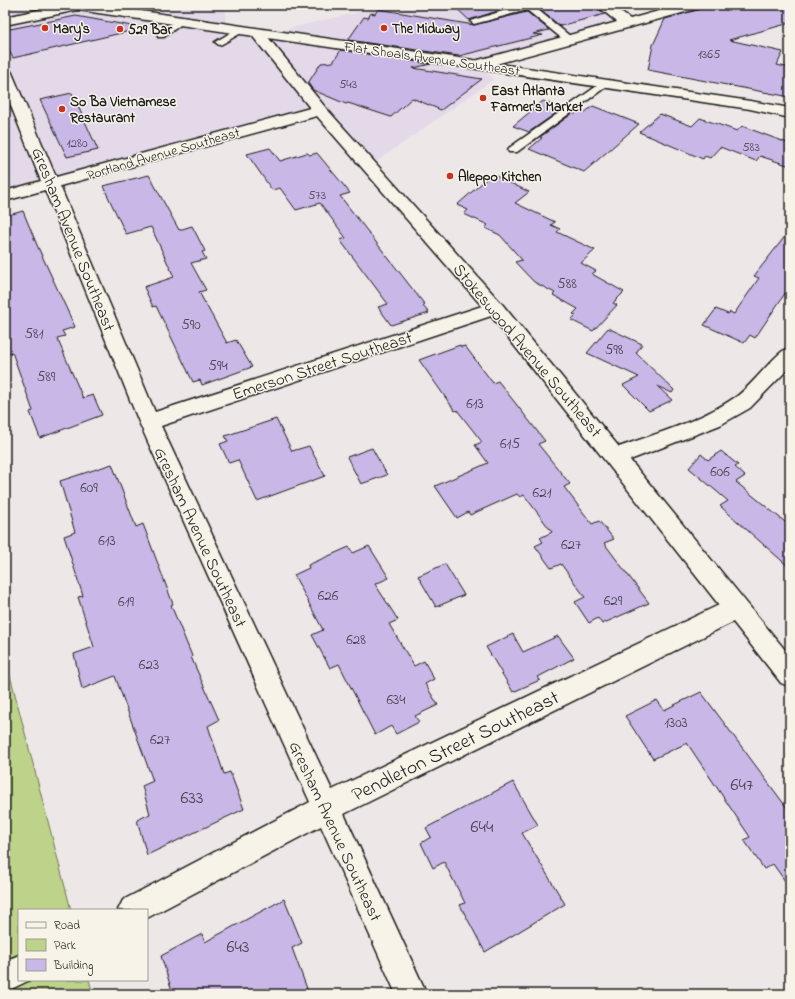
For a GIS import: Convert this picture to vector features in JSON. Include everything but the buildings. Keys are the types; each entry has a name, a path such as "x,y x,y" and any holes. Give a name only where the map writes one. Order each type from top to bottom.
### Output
{"street":[{"path":"5,20 14,14 19,5"},
{"name":"Flat Shoals Avenue Southeast","path":"5,20 77,5 790,113"},
{"path":"603,5 627,23"},
{"path":"476,65 695,5"},
{"name":"Stokeswood Avenue Southeast","path":"248,31 320,110 494,308 616,457 790,675"},
{"name":"Gresham Avenue Southeast","path":"5,73 149,422 325,809 412,994"},
{"name":"Portland Avenue Southeast","path":"5,196 320,110"},
{"name":"Emerson Street Southeast","path":"149,422 494,308"},
{"path":"616,457 713,420 743,403 771,376 790,354"},
{"name":"Pendleton Street Southeast","path":"135,909 325,809 737,608"},
{"path":"5,977 18,970"}],"lane":[{"path":"474,21 527,6 568,40"},
{"path":"161,35 180,21"},
{"path":"219,42 248,31"},
{"path":"513,150 604,84"}],"shaded area":[{"path":"5,5 226,5 225,28 264,34 390,5 603,5 627,23 477,65 494,79 370,166 320,110 5,196"}],"green space":[{"path":"5,656 71,909 18,909 18,981 89,981 93,994 5,994"}],"place":[{"name":"Mary's","path":"45,28"},
{"name":"The Midway","path":"384,28"},
{"name":"529 Bar","path":"120,29"},
{"name":"East Atlanta Farmer's Market","path":"483,98"},
{"name":"So Ba Vietnamese Restaurant","path":"62,109"},
{"name":"Aleppo Kitchen","path":"450,176"}]}
